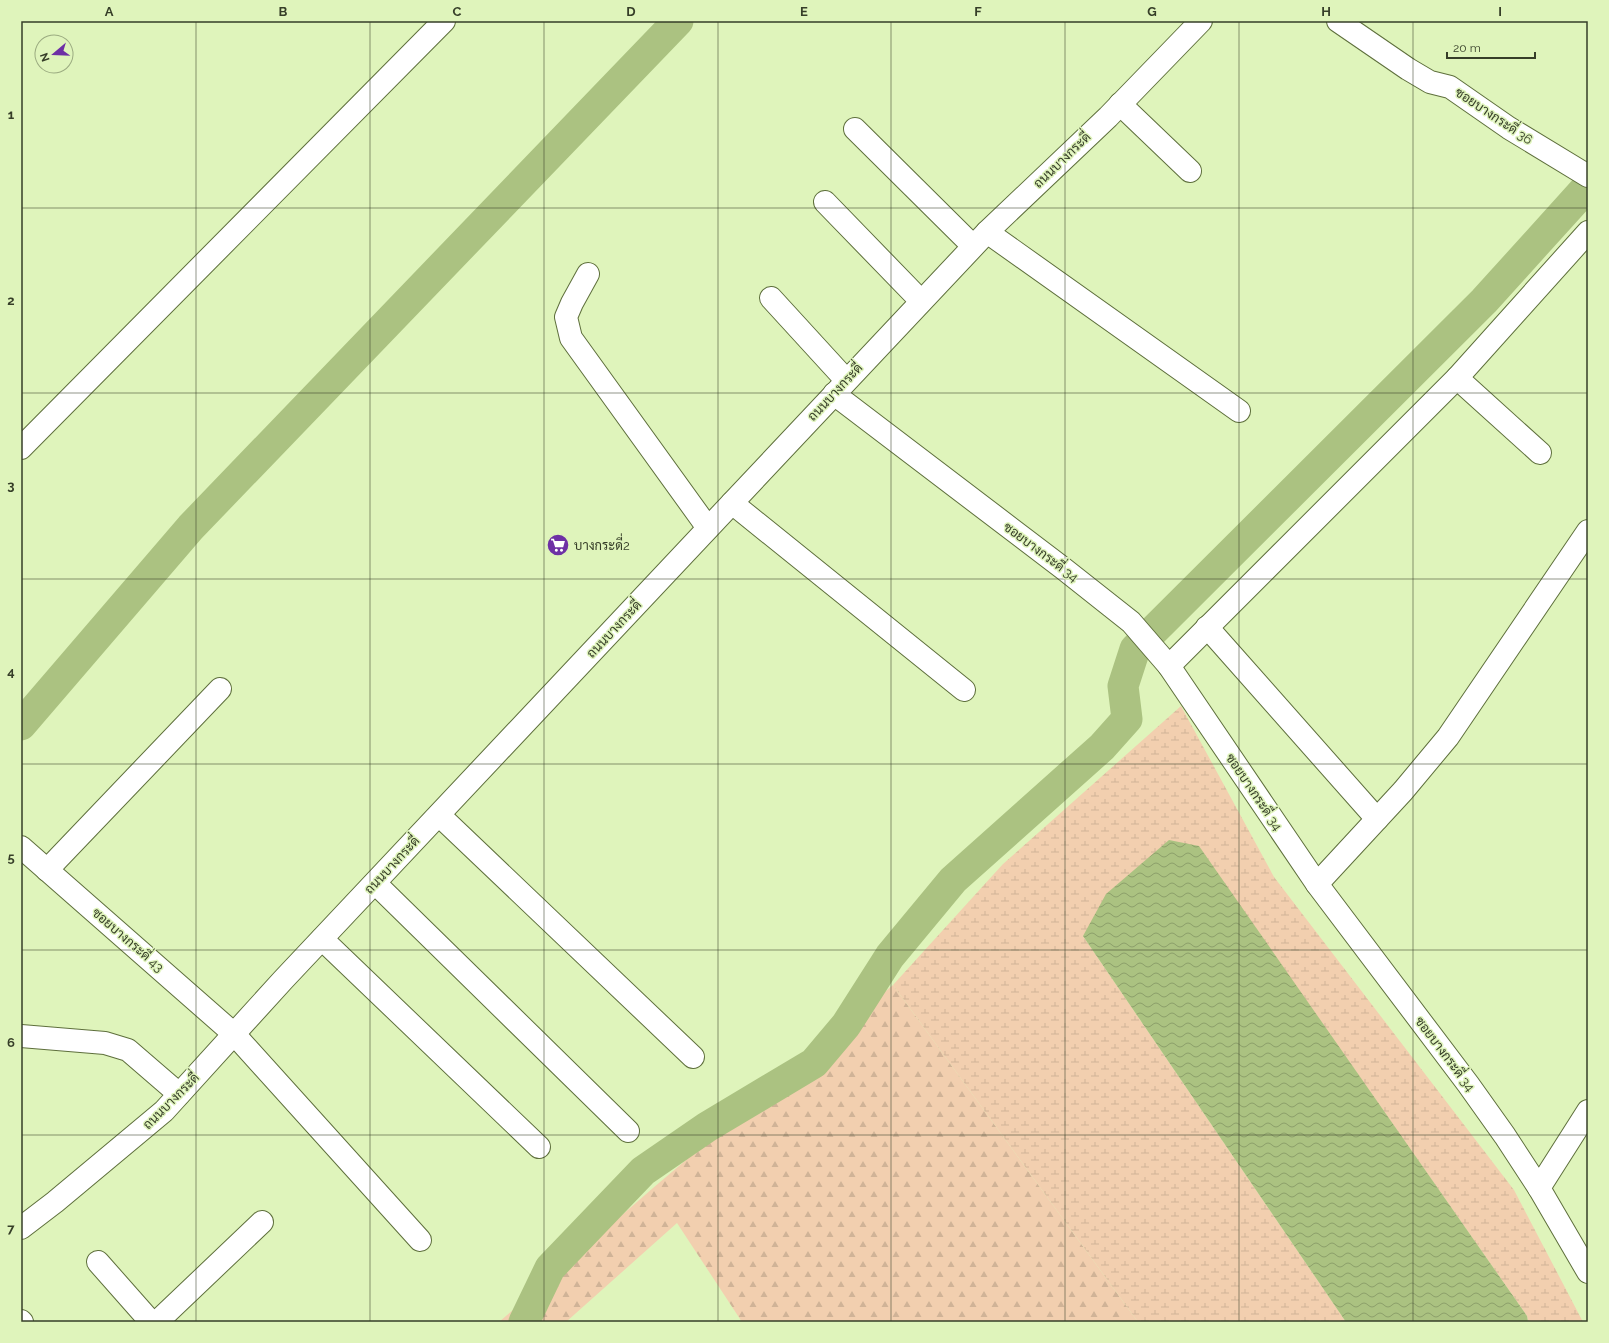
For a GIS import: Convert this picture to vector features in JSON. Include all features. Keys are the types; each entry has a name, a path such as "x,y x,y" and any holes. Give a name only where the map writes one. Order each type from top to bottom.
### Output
{"street":[{"path":"21,448 444,21"},
{"name":"ซอยบางกระดี่ 36","path":"1338,21 1408,69 1430,82 1450,87 1509,128 1586,175"},
{"name":"ถนนบางกระดี่","path":"21,1228 55,1202 164,1111 322,939 921,301 980,239 1120,104 1190,25"},
{"path":"1120,104 1190,171"},
{"path":"855,129 980,239 1239,411"},
{"path":"826,202 921,301"},
{"path":"1169,666 1457,378 1588,232"},
{"path":"588,274 566,317 571,338 708,528"},
{"name":"ซอยบางกระดี่ 34","path":"771,298 840,387 1131,622 1169,666 1317,884 1468,1084 1505,1136 1539,1188 1588,1272"},
{"path":"1457,378 1540,453"},
{"path":"732,503 964,690"},
{"path":"1317,884 1403,791 1448,737 1585,544"},
{"path":"1207,627 1378,819"},
{"path":"47,870 220,689"},
{"path":"439,815 693,1057"},
{"name":"ซอยบางกระดี่ 43","path":"21,847 234,1034 420,1240"},
{"path":"375,883 628,1131"},
{"path":"322,939 539,1147"},
{"path":"21,1036 105,1043 128,1050 179,1094"},
{"path":"1539,1188 1588,1111"},
{"path":"157,1322 262,1222"},
{"path":"98,1262 151,1322"}],"green space":[{"path":"1181,706 1274,877 1514,1190 1583,1322 1528,1322 1527,1316 1256,929 1083,936 1346,1322 1138,1322 893,985 1003,864"},
{"path":"893,985 1138,1322 742,1322 677,1223 566,1322 499,1322 653,1188"}],"water":[{"path":"1169,840 1199,846 1527,1316 1528,1322 1346,1322 1083,936 1106,894"}],"waterway":[{"path":"21,725 191,527 678,21"},
{"path":"524,1322 550,1268 643,1171 707,1127 814,1063 846,1025 890,956 953,880 1102,747 1127,719 1123,686 1135,649 1484,301 1588,186"}],"place":[{"name":"บางกระดี่2","path":"558,545"}]}
